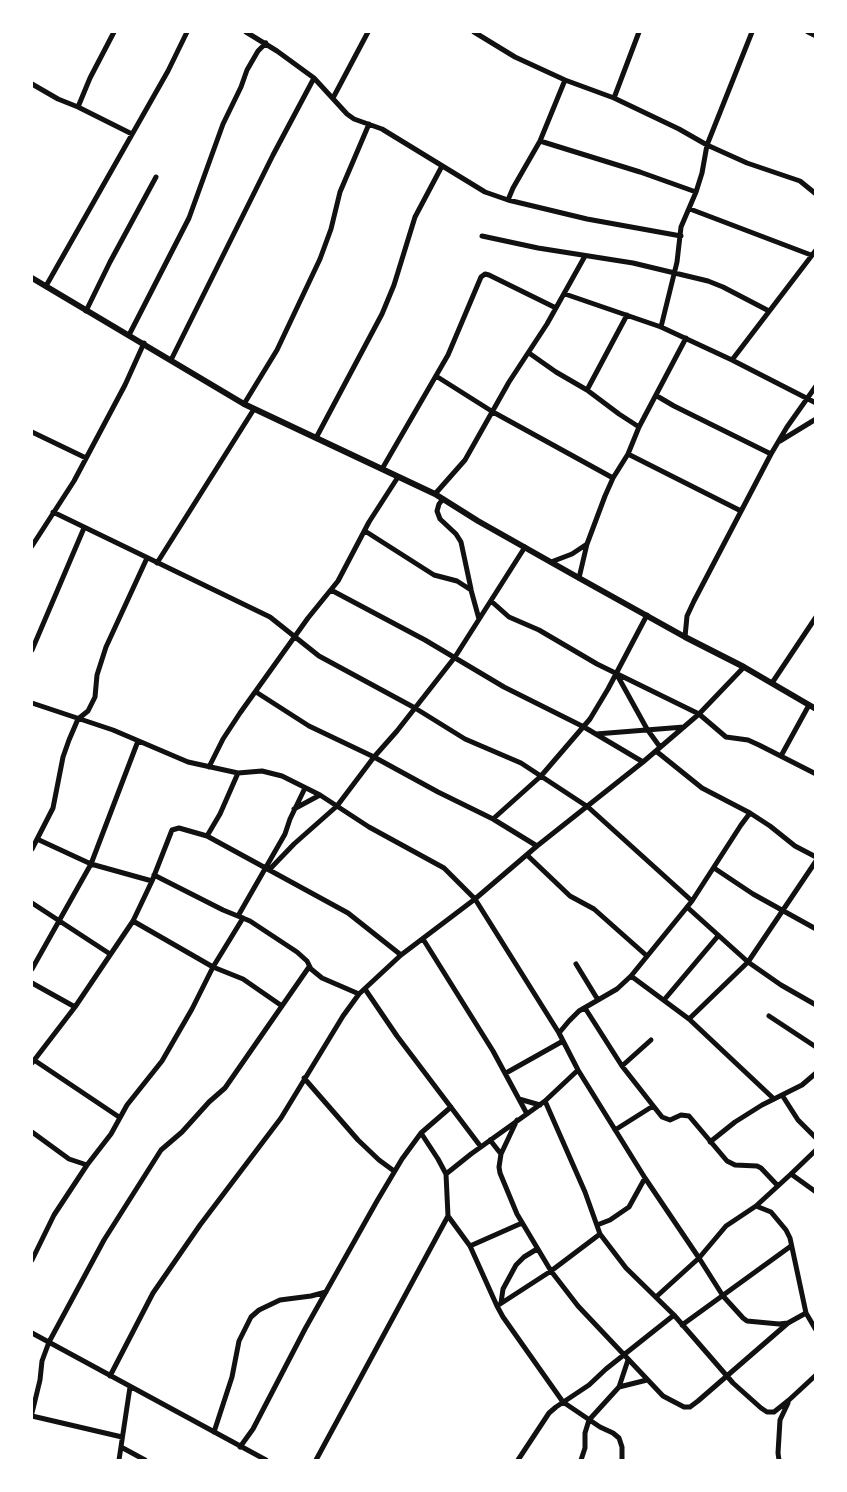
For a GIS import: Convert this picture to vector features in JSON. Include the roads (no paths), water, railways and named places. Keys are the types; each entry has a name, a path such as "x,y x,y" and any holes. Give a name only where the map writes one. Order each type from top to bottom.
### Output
{"street":[{"path":"78,107 114,32"},
{"path":"46,286 168,71 187,32"},
{"path":"246,32 314,78 347,114 382,130 485,192 587,219 681,236"},
{"path":"333,98 368,32"},
{"path":"474,32 515,57 565,80 614,98 747,163 800,181 816,194"},
{"path":"614,98 639,32"},
{"path":"661,327 684,218 690,209 708,145 752,32"},
{"path":"808,32 816,36"},
{"path":"130,335 189,218 223,124 247,70 265,43"},
{"path":"171,360 314,78"},
{"path":"508,200 517,179 540,141 565,80"},
{"path":"32,84 132,134"},
{"path":"244,404 277,350 320,258 331,229 340,192 369,124"},
{"path":"540,141 648,174 696,192"},
{"path":"316,438 382,314 394,285 415,216 442,166"},
{"path":"86,311 156,177"},
{"path":"690,209 811,256"},
{"path":"482,236 633,263 715,283 769,311"},
{"path":"732,360 816,250"},
{"path":"435,494 465,460 585,256"},
{"path":"382,469 448,355 481,277 485,274 506,282 556,308"},
{"path":"32,278 244,404 435,494 579,578 812,707 781,756"},
{"path":"565,293 661,327 816,403"},
{"path":"587,390 627,315"},
{"path":"579,578 587,544 613,478 628,454 639,427 686,338"},
{"path":"32,541 65,496 125,385 144,343"},
{"path":"529,353 639,427"},
{"path":"436,376 493,412 613,478"},
{"path":"685,637 687,616 694,601 771,454 816,386"},
{"path":"657,396 771,454"},
{"path":"157,563 254,409"},
{"path":"778,443 816,419"},
{"path":"32,432 86,458"},
{"path":"628,454 741,512"},
{"path":"209,767 223,738 240,713 294,636 344,572 398,477"},
{"path":"443,499 437,511 440,519 461,542 480,619"},
{"path":"53,512 270,617 319,656 415,708 465,739 541,776 588,807 692,901"},
{"path":"32,650 84,528"},
{"path":"365,531 434,575 457,581 471,590"},
{"path":"551,562 572,554 587,544"},
{"path":"267,869 337,806 454,657 525,547"},
{"path":"32,849 53,808 63,757 78,719 88,711 95,697 97,675 106,647 147,558"},
{"path":"331,590 505,687 584,727 643,762"},
{"path":"491,601 509,617 699,714 726,737 748,740 816,774"},
{"path":"493,820 541,776 584,727 617,673 647,615"},
{"path":"772,683 816,617"},
{"path":"110,1376 153,1293 200,1225 281,1118 304,1077 359,994 401,955 475,899 643,762 699,714 744,667"},
{"path":"617,673 658,749 702,788 750,813 816,859 748,962 689,1019"},
{"path":"256,692 309,726 374,757 537,846"},
{"path":"32,703 188,762 238,773 262,771 282,776 320,795 369,827 444,868 475,899 559,1033 615,1130 723,1296 747,1321 788,1323"},
{"path":"596,734 684,727"},
{"path":"32,969 91,864 138,741"},
{"path":"207,836 238,773"},
{"path":"32,1260 54,1215 111,1134 127,1105 162,1061 267,869 305,788"},
{"path":"294,809 320,795"},
{"path":"559,1033 585,1007 617,989 631,976 687,908 750,813"},
{"path":"120,1117 33,1062 75,1007 133,921 172,830 179,828 207,836 348,913 401,955"},
{"path":"37,839 91,864 153,878 241,917 297,952 322,978 359,994"},
{"path":"527,856 570,896 594,909 647,956"},
{"path":"714,868 753,894 816,929"},
{"path":"32,903 110,954"},
{"path":"687,908 748,962 816,1005"},
{"path":"133,921 213,967 243,979 282,1006"},
{"path":"664,1000 718,936"},
{"path":"423,939 506,1073 527,1114"},
{"path":"576,964 598,1000"},
{"path":"122,1437 32,1415 42,1361 49,1342 104,1240 161,1150 183,1132 225,1088 309,967"},
{"path":"631,976 689,1019 774,1099"},
{"path":"32,983 75,1007"},
{"path":"365,989 481,1147"},
{"path":"585,1007 622,1066 662,1117 672,1120 681,1115 689,1116 730,1164 757,1166 778,1186"},
{"path":"769,1016 816,1047"},
{"path":"622,1066 651,1040"},
{"path":"506,1073 563,1041"},
{"path":"446,1174 543,1103 578,1070"},
{"path":"710,1142 735,1122 802,1085 816,1073"},
{"path":"304,1077 358,1140 394,1171"},
{"path":"782,1094 798,1120 816,1138"},
{"path":"519,1099 543,1103"},
{"path":"543,1103 600,1234 626,1268 674,1315 727,1377 767,1412 776,1410 789,1401 816,1375"},
{"path":"615,1130 653,1106"},
{"path":"240,1447 253,1429 394,1171 421,1133 451,1107"},
{"path":"517,1121 501,1154 500,1173 522,1223 551,1271 590,1320 667,1399 684,1407 690,1406 788,1323 806,1313"},
{"path":"32,1132 69,1159 87,1165"},
{"path":"316,1461 448,1216 446,1174 421,1133"},
{"path":"490,1140 501,1154"},
{"path":"656,1297 699,1258 726,1226 756,1206 816,1150"},
{"path":"792,1174 816,1192"},
{"path":"597,1225 629,1207 645,1178"},
{"path":"768,1195 772,1212 786,1230 806,1313 816,1330"},
{"path":"756,1206 772,1212"},
{"path":"448,1216 470,1246 499,1305 563,1402 619,1438 622,1461"},
{"path":"470,1246 522,1223"},
{"path":"499,1305 600,1234"},
{"path":"682,1325 791,1246"},
{"path":"499,1305 503,1289 516,1265 537,1249"},
{"path":"214,1432 232,1377 239,1341 251,1317 280,1300 311,1297 326,1292"},
{"path":"311,1297 320,1303"},
{"path":"518,1461 549,1413 626,1358 674,1315"},
{"path":"32,1333 265,1461"},
{"path":"581,1461 589,1420 619,1387 626,1358"},
{"path":"619,1387 648,1380"},
{"path":"119,1461 130,1387"},
{"path":"779,1461 780,1420 789,1401"},
{"path":"121,1447 145,1461"}]}
